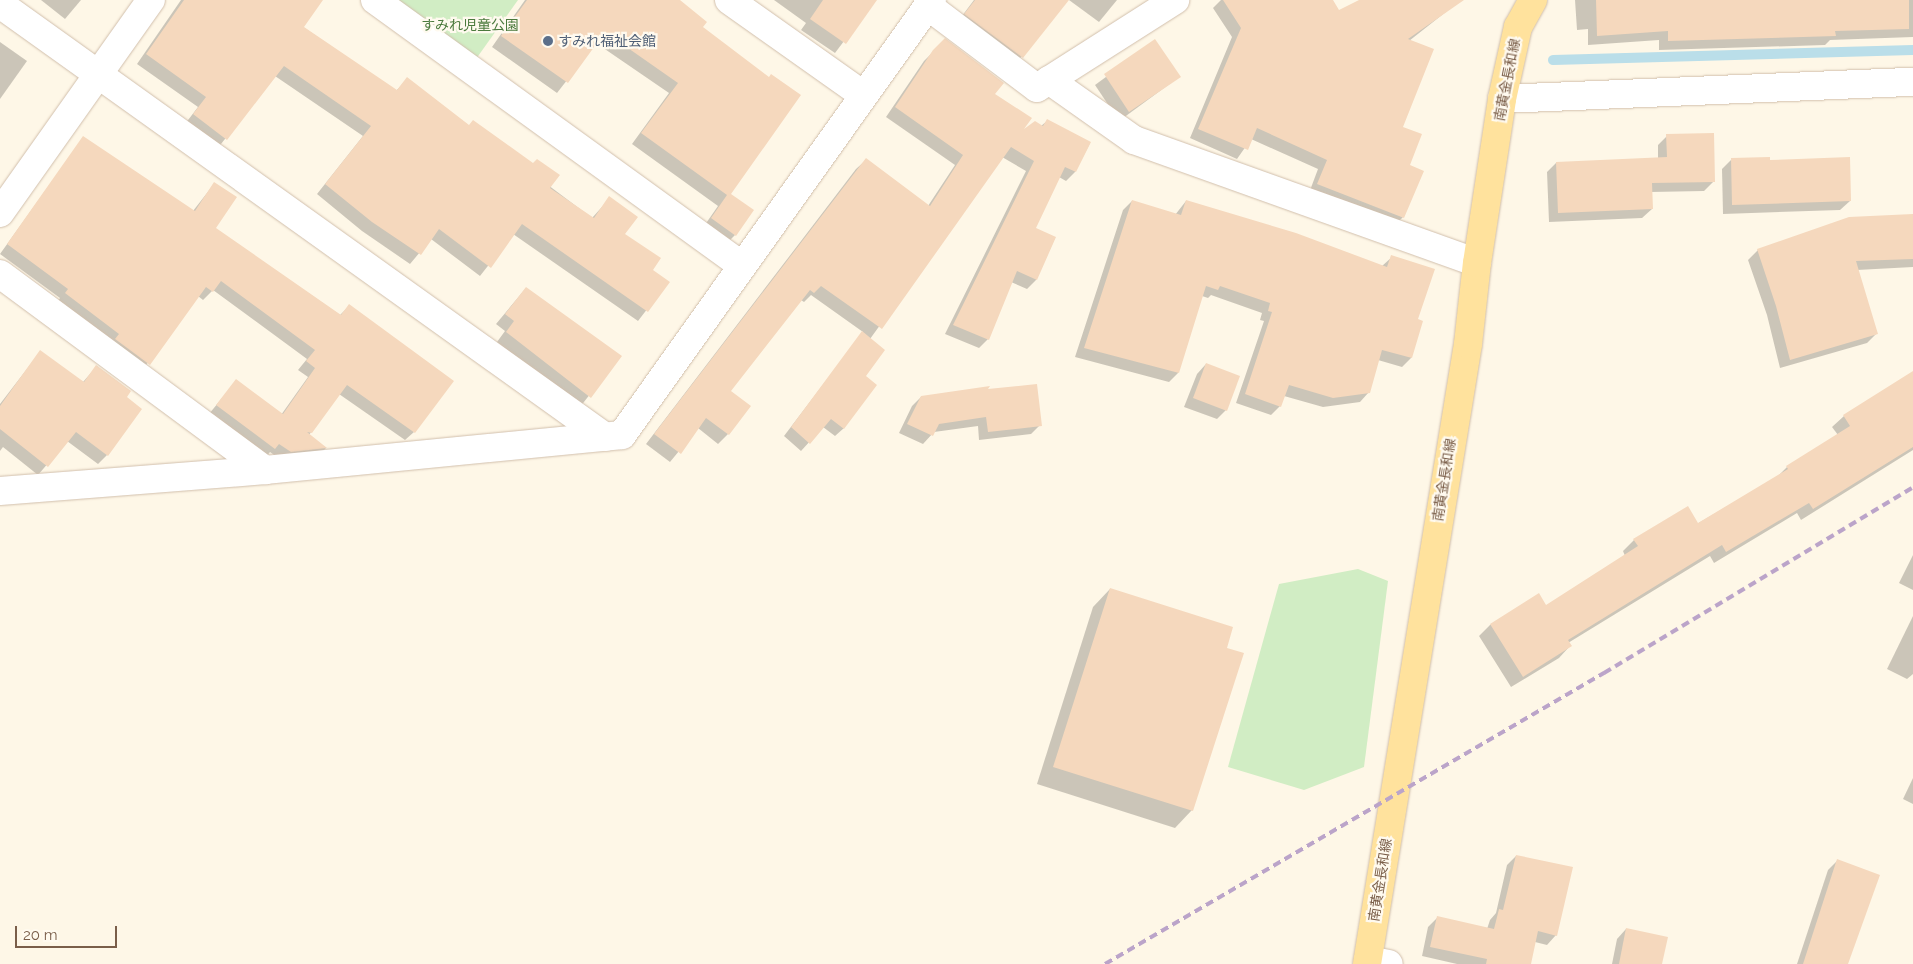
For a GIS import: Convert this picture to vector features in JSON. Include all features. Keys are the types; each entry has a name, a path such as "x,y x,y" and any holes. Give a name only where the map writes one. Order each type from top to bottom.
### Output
{"main road":[{"name":"南黄金長和線","path":"1375,963 1467,353 1477,262 1502,98 1518,28 1533,0"}],"street":[{"path":"0,213 151,0"},
{"path":"375,0 742,266"},
{"path":"729,0 863,95"},
{"path":"0,490 265,470 622,435 930,3 1037,88 1175,0"},
{"path":"0,4 605,436"},
{"path":"1049,80 1134,140 1477,262"},
{"path":"1502,98 1913,82"},
{"path":"0,274 265,470"}],"green space":[{"name":"すみれ児童公園","path":"392,0 518,0 476,59"},
{"path":"1358,569 1388,581 1364,767 1304,790 1228,767 1279,584"}],"building":[{"path":"184,0 323,0 304,27 397,90 407,77 469,125 473,120 533,163 537,159 560,175 550,188 594,218 609,196 638,217 625,234 661,258 653,270 670,282 648,312 522,224 491,268 439,229 421,255 372,222 325,184 371,126 284,66 227,140 193,114 206,97 146,54"},
{"path":"527,0 680,0 707,22 703,27 769,77 771,74 801,95 731,194 754,210 736,236 711,218 727,195 641,133 678,83 605,32 568,83 501,36"},
{"path":"823,0 877,0 846,44 810,19"},
{"path":"975,0 1069,0 1023,58 964,14"},
{"path":"1223,0 1333,0 1339,10 1359,0 1464,0 1408,39 1434,49 1403,127 1422,134 1410,165 1424,171 1404,218 1317,184 1327,160 1257,128 1248,150 1198,129 1241,28"},
{"path":"1596,0 1909,0 1909,29 1835,31 1836,36 1668,41 1668,31 1597,36"},
{"path":"945,38 1004,83 995,94 1032,118 1024,129 1035,121 1043,126 1047,119 1091,142 1076,172 1065,167 1036,228 1056,237 1037,280 1017,271 989,340 953,325 1034,161 1011,147 882,329 821,286 814,293 810,290 731,391 751,406 729,435 706,418 681,454 654,434 866,158 930,206 963,155 895,107 933,50"},
{"path":"1155,39 1181,77 1129,112 1104,74"},
{"path":"1714,133 1715,182 1652,183 1653,209 1558,213 1556,162 1667,157 1666,134"},
{"path":"83,136 195,211 214,182 237,197 216,228 341,315 349,304 454,381 415,433 347,385 312,433 307,432 327,448 291,452 279,444 275,449 216,405 236,379 283,414 315,368 306,361 315,350 221,281 213,292 206,287 150,365 115,339 119,334 65,293 68,289 7,244"},
{"path":"1770,157 1770,160 1850,157 1851,201 1732,205 1731,158"},
{"path":"1132,200 1181,215 1186,200 1296,233 1387,267 1391,255 1435,269 1418,319 1423,321 1412,358 1382,350 1370,393 1333,398 1289,385 1281,407 1245,394 1272,312 1268,311 1270,303 1220,286 1218,290 1206,286 1179,373 1084,348"},
{"path":"1913,214 1913,259 1856,261 1878,334 1790,360 1776,306 1757,249 1849,217"},
{"path":"526,287 622,356 591,398 506,332 514,321 505,314"},
{"path":"862,331 885,350 866,376 877,385 844,429 831,419 810,444 791,427"},
{"path":"40,350 84,382 96,365 131,391 127,397 142,409 108,456 76,432 48,467 0,429 0,406"},
{"path":"1206,363 1240,376 1227,411 1193,398"},
{"path":"1913,371 1913,447 1813,509 1809,503 1726,552 1722,545 1568,640 1572,646 1523,677 1490,624 1539,593 1546,605 1638,546 1633,539 1688,506 1698,523 1788,469 1786,466 1850,426 1843,415"},
{"path":"1037,384 1042,426 988,432 986,417 939,424 933,436 907,424 921,396 990,386 988,389"},
{"path":"1110,588 1233,627 1227,648 1244,653 1193,811 1053,767"},
{"path":"1516,855 1573,867 1557,936 1538,931 1531,964 1486,964 1487,959 1430,947 1437,916 1494,929 1499,909 1503,910"},
{"path":"1837,859 1880,875 1848,964 1803,964"},
{"path":"1626,928 1668,937 1662,964 1619,964"}],"waterway":[{"path":"1553,60 1913,50"}],"railway":[{"path":"1105,964 1604,673 1913,487"}],"place":[{"name":"すみれ福祉会館","path":"548,41"}]}
